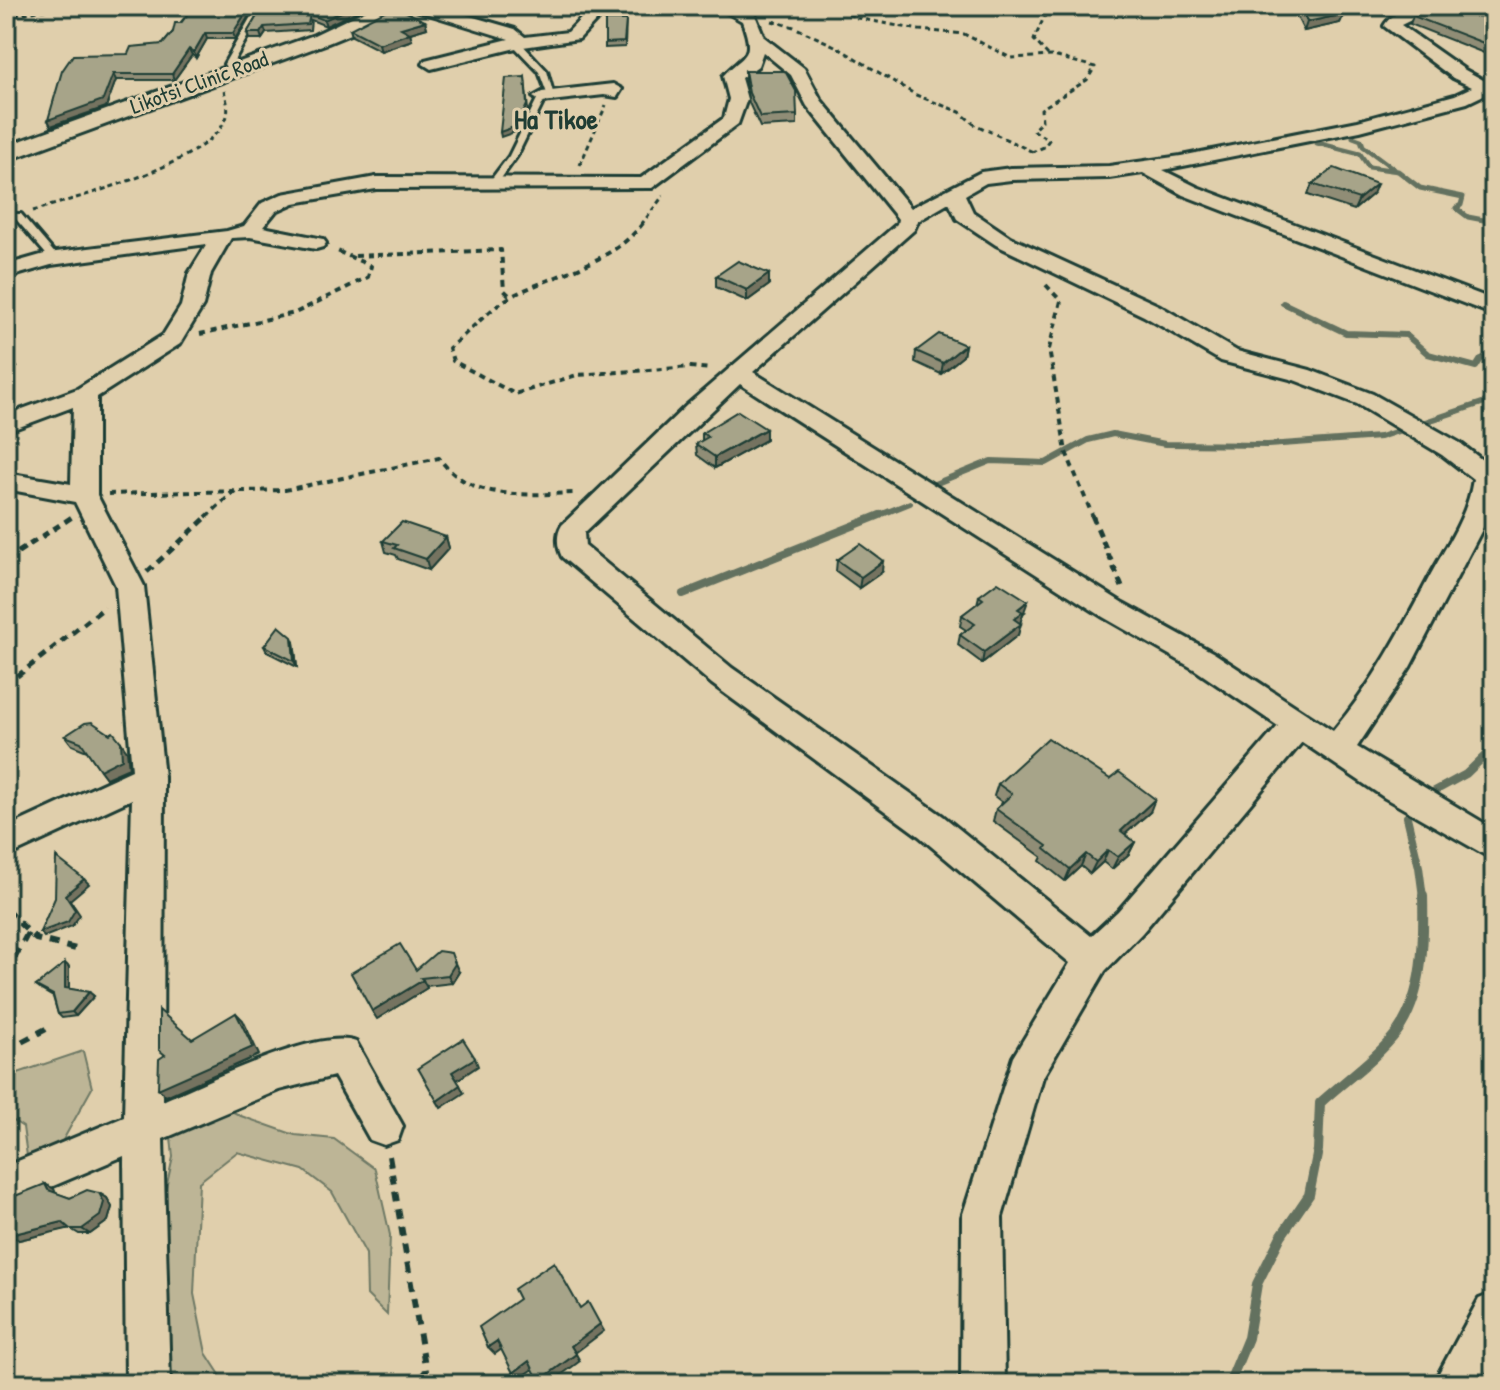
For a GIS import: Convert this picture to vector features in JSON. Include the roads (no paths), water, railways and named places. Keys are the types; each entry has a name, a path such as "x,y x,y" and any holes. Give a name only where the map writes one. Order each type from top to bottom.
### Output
{"street":[{"name":"Likotsi Clinic Road","path":"6,154 334,34 390,6"},
{"path":"418,6 509,32 517,37 516,43"},
{"path":"431,64 516,43 573,36 602,6"},
{"path":"723,6 749,18 757,39 798,72 813,102 908,218 907,226 738,373 608,494 571,531 572,550 722,676 931,826 1092,959"},
{"path":"1432,6 1392,26 1459,74 1490,85"},
{"path":"250,231 269,207 289,198 376,183 645,184 732,120 738,99 732,76 752,62 757,39"},
{"path":"908,218 981,178 1149,168 1360,126 1461,99 1490,85"},
{"path":"547,96 613,89 611,93"},
{"path":"1149,168 1160,177 1190,191 1494,308"},
{"path":"954,192 964,215 1003,241 1152,311 1229,356 1302,375 1365,399 1451,449 1486,476 1483,505 1424,617 1368,713 1336,750"},
{"path":"6,272 54,258 250,231 316,243"},
{"path":"6,424 85,394 172,339 192,306 200,273 222,236"},
{"path":"738,373 1138,624 1204,661 1336,750 1494,846"},
{"path":"85,394 84,495 130,586 148,777 143,1127 148,1384"},
{"path":"6,481 84,495"},
{"path":"983,1384 982,1217 1026,1070 1092,959 1130,922 1298,725"},
{"path":"6,843 148,777"},
{"path":"6,1186 277,1072 343,1055 384,1126"},
{"path":"1455,1384 1494,1314"}],"lane":[{"path":"223,74 261,6"},
{"path":"492,185 513,156 547,96 543,71 516,43"},
{"path":"18,216 54,258"}],"waterway":[{"path":"1489,119 1494,119"},
{"path":"1353,137 1361,140 1363,146 1394,169"},
{"path":"1317,143 1360,154 1369,167 1398,171 1420,188 1463,197 1461,205 1456,208 1468,217 1494,222"},
{"path":"1283,303 1346,333 1406,335 1428,354 1476,367 1481,359 1494,354"},
{"path":"932,485 991,461 1046,463 1088,440 1113,434 1165,444 1268,445 1380,437 1494,399"},
{"path":"880,515 910,503"},
{"path":"683,594 880,515"},
{"path":"875,517 880,515"},
{"path":"1431,793 1466,774 1494,747"},
{"path":"1407,817 1423,897"},
{"path":"1229,1384 1248,1338 1257,1284 1281,1236 1309,1195 1318,1150 1320,1103 1389,1042 1413,1001 1422,948 1423,897"}],"district":[{"name":"Ha Tikoe","path":"556,119"}]}
